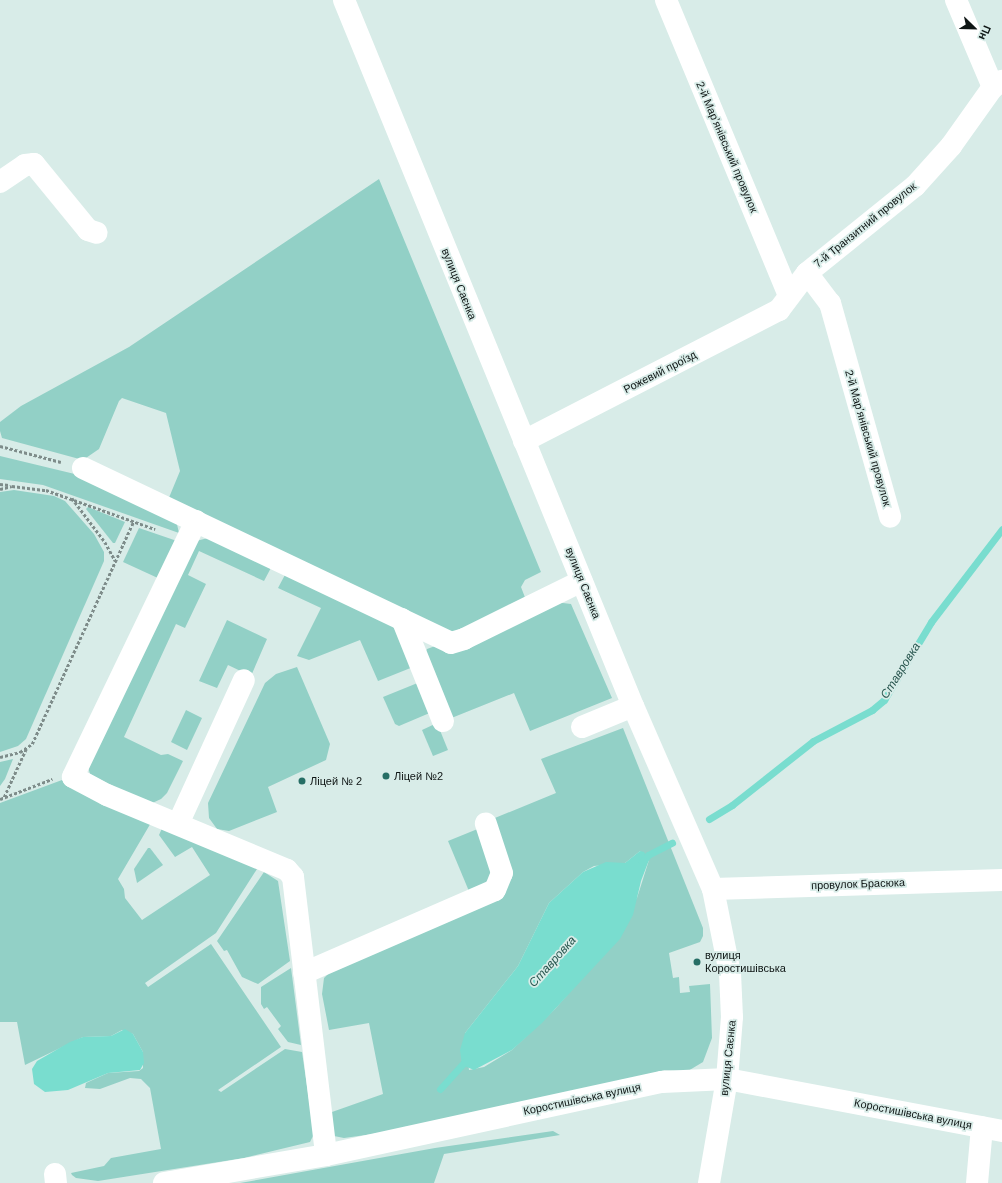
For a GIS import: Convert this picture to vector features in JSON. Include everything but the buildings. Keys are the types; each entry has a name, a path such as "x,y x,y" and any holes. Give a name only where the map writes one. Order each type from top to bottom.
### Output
{"street":[{"name":"вулиця Саєнка","path":"344,0 633,706 714,889 723,931 732,1001 732,1037 727,1078 709,1183"},
{"name":"2-й Марʼянівський провулок","path":"666,0 789,295"},
{"path":"956,0 998,84"},
{"name":"7-й Транзитний провулок","path":"789,295 806,273 915,186 952,146 998,84"},
{"path":"0,182 25,165 34,164 88,230 97,233"},
{"name":"2-й Марʼянівський провулок","path":"806,273 830,303 890,517"},
{"name":"Рожевий проїзд","path":"524,442 779,310 789,295"},
{"path":"83,468 445,641 457,642 582,581"},
{"path":"196,521 73,777 107,795 287,870 293,877 326,1155"},
{"path":"402,620 443,721"},
{"path":"178,824 244,680"},
{"path":"582,727 633,706"},
{"path":"304,973 495,890 502,873 486,824"},
{"name":"провулок Брасюка","path":"714,889 1002,880"},
{"name":"Коростишівська вулиця","path":"164,1183 326,1155 617,1090 662,1082 727,1078 992,1129"},
{"path":"977,1183 992,1129"}],"path":[{"path":"0,446 83,468"},
{"path":"0,484 46,490 71,498 132,522 32,744 26,748 0,757"},
{"path":"0,489 12,486"},
{"path":"71,498 105,542 115,560"},
{"path":"4,797 26,748"},
{"path":"0,799 76,770"}],"shaded area":[{"path":"379,179 541,572 525,580 521,587 526,600 456,635 168,500 180,471 166,413 122,398 119,401 99,449 83,460 2,438 0,431 0,422 21,406 129,347"},
{"path":"0,456 83,476 176,520 179,533 43,485 0,479"},
{"path":"14,490 54,496 65,501 94,534 104,552 104,561 26,739 18,746 0,752 0,492"},
{"path":"88,507 125,522 115,543 113,543 86,509"},
{"path":"139,528 177,541 160,579 123,562"},
{"path":"212,537 273,564 264,581 199,551 188,575 206,584 185,628 176,624 124,737 161,755 168,754 183,761 167,793 161,799 148,805 90,774 88,767 196,541"},
{"path":"287,571 393,622 413,667 378,681 360,640 309,660 297,656 321,608 278,588"},
{"path":"555,602 571,604 612,698 530,731 514,693 449,719 425,653 427,649"},
{"path":"227,620 267,639 251,676 228,665 217,688 199,681"},
{"path":"297,667 330,744 326,760 268,787 277,812 229,831 217,829 209,818 208,803 265,683 276,674"},
{"path":"420,682 432,712 399,726 395,724 383,697"},
{"path":"186,710 202,718 187,750 171,742"},
{"path":"437,723 448,750 433,756 422,730"},
{"path":"623,728 703,928 703,936 700,942 669,953 673,978 679,977 680,993 690,992 689,986 710,984 712,1038 703,1062 688,1071 664,1070 645,1078 431,1126 344,1138 334,1136 329,1116 332,1112 383,1094 369,1023 329,1030 322,994 324,978 330,972 491,901 490,820 556,793 541,759","holes":["640,851 649,860 637,898 577,984 555,1009 512,1050 484,1067 469,1070 465,1033 518,966 549,903 583,872 594,866 625,863"]},
{"path":"13,759 5,779 0,786 0,762"},
{"path":"62,780 152,821 118,879 124,889 125,898 142,920 210,875 192,847 175,857 159,835 163,826 257,869 216,933 145,983 148,987 211,944 281,1047 218,1090 221,1092 285,1049 302,1052 314,1134 310,1142 244,1158 98,1181 76,1178 72,1175 71,1173 104,1166 111,1158 161,1149 150,1088 141,1079 130,1078 100,1089 85,1088 86,1083 108,1073 139,1071 143,1068 143,1052 133,1034 122,1030 111,1036 83,1037 25,1065 17,1022 0,1022 0,803"},
{"path":"480,828 494,879 471,896 448,841"},
{"path":"148,848 150,848 163,865 137,883 134,869"},
{"path":"264,872 278,881 290,961 258,984 242,977 227,950 224,951 217,941"},
{"path":"291,968 301,1045 288,1042 278,1029 281,1026 267,1007 264,1009 261,1004 261,987"},
{"path":"553,1131 560,1135 444,1154 434,1183 240,1183 435,1148"}],"water":[{"path":"640,851 644,852 649,860 641,881 633,915 620,939 542,1023 512,1050 474,1070 462,1065 460,1050 465,1033 518,966 549,903 583,872 606,862 625,863"},
{"path":"125,1029 133,1034 143,1052 144,1063 140,1070 108,1073 68,1090 45,1092 34,1084 32,1069 37,1061 70,1042 83,1037 111,1036"}],"waterway":[{"name":"Ставровка","path":"709,819 732,805 813,741 872,710 884,700 931,622 1002,529"},
{"name":"Ставровка","path":"642,862 648,855 672,843"},
{"name":"Ставровка","path":"440,1089 468,1058"}],"place":[{"name":"Ліцей №2","path":"386,776"},
{"name":"Ліцей № 2","path":"302,781"},
{"name":"вулиця Коростишівська","path":"697,962"}]}
